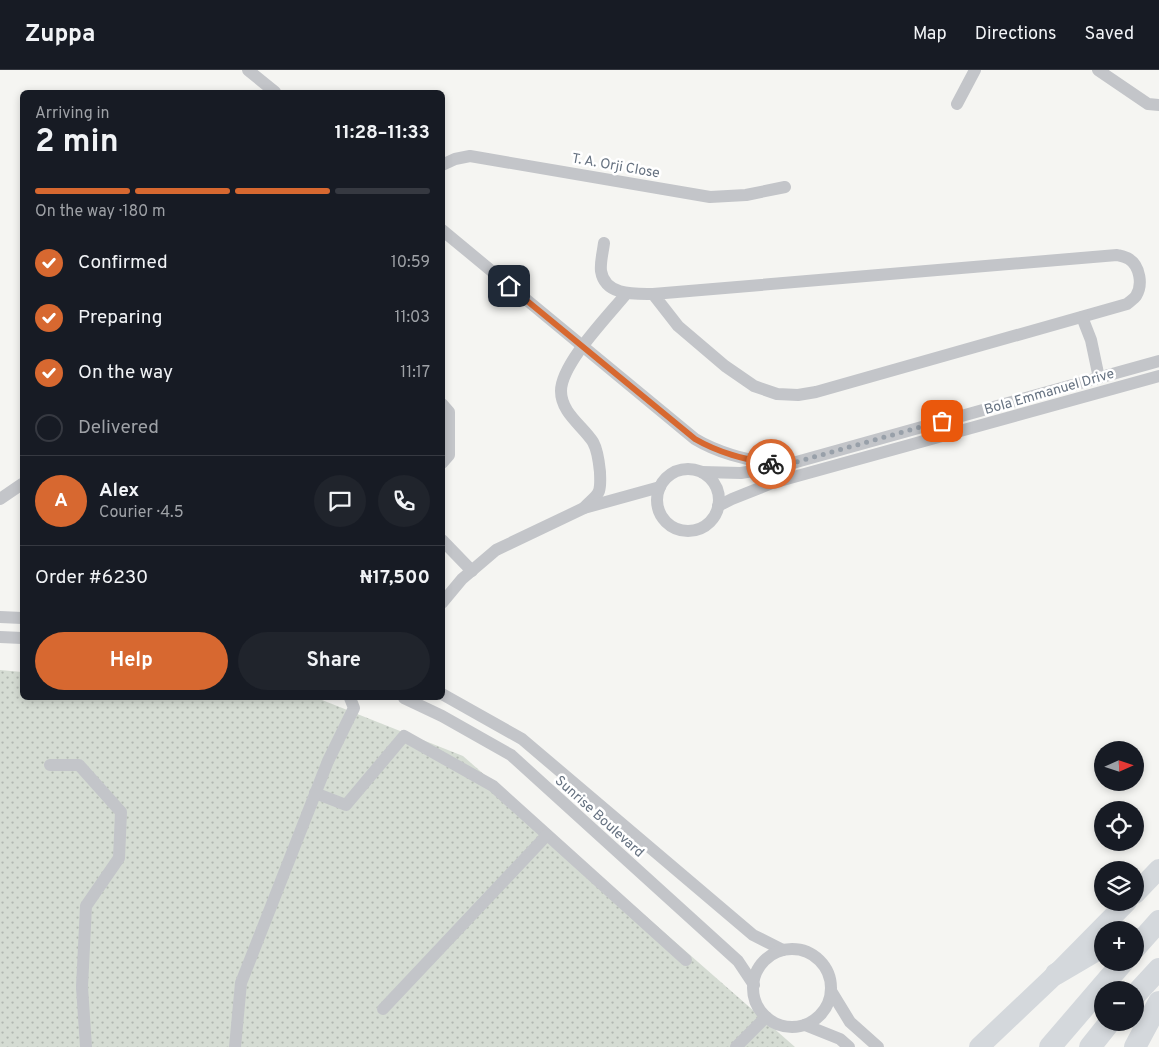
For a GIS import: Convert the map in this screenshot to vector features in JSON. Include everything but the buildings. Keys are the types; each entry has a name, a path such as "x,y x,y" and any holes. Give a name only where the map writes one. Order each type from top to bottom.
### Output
{"highway":[{"path":"1144,885 1159,870"},
{"path":"979,1047 1056,974 1117,911"},
{"path":"1144,923 1159,914"},
{"path":"1144,938 1159,920"},
{"path":"1056,974 1094,952"},
{"path":"1144,985 1159,969"},
{"path":"1050,1047 1115,971"},
{"path":"1135,1047 1159,1002"},
{"path":"1090,1047 1103,1031"}],"street":[{"path":"248,70 273,90"},
{"path":"957,104 975,70"},
{"path":"1098,70 1148,104 1159,105"},
{"name":"T. A. Orji Close","path":"445,164 470,156 710,197 746,195 784,187"},
{"path":"445,232 695,439 710,448 726,454 782,466"},
{"path":"604,243 601,272 605,281 613,288 626,294 653,294 1117,255 1129,259 1136,266 1140,278 1138,293 1127,304 816,392 798,395 777,394 754,386 725,366 678,326 653,294"},
{"path":"584,508 599,492 599,460 593,443 569,413 562,400 562,380 584,346 626,294"},
{"path":"1082,317 1091,340 1099,378"},
{"name":"Bola Emmanuel Drive","path":"702,472 741,473 782,466 1159,361"},
{"name":"Bola Emmanuel Drive","path":"718,506 772,483 1159,376"},
{"path":"445,407 450,412 449,455 445,460"},
{"path":"693,469 702,472 716,486 719,496 718,506 708,524 694,530 678,529 669,524 662,516 658,506 660,487 674,473 693,469"},
{"path":"0,498 20,485"},
{"path":"445,599 462,579 496,550 584,508 660,487"},
{"path":"445,543 472,571"},
{"path":"0,617 20,618"},
{"path":"0,637 20,638"},
{"name":"Sunrise Boulevard","path":"445,696 522,739 753,935 782,950"},
{"path":"235,1047 241,983 328,761 354,708 351,700"},
{"name":"Sunrise Boulevard","path":"408,700 442,716 511,756 738,961 754,985"},
{"path":"315,793 346,805 404,736 493,786 686,960"},
{"path":"50,765 79,765 121,812 119,858 86,906 82,987 86,1047"},
{"path":"382,1009 547,835"},
{"path":"782,950 801,950 817,958 825,968 830,979 831,991 823,1012 815,1020 805,1025 795,1027 775,1023 766,1017 757,1002 754,985 756,973 762,963 771,955 782,950"},
{"path":"831,991 850,1022 878,1047"},
{"path":"736,1047 766,1017"},
{"path":"805,1025 840,1039 849,1047"}],"shaded area":[{"path":"0,670 20,672 20,700 322,700 463,756 795,1047 0,1047"}],"way so far":[{"path":"771,464 782,466 942,421"}],"route":[{"path":"509,286 695,439 710,448 726,454 771,464"}]}
